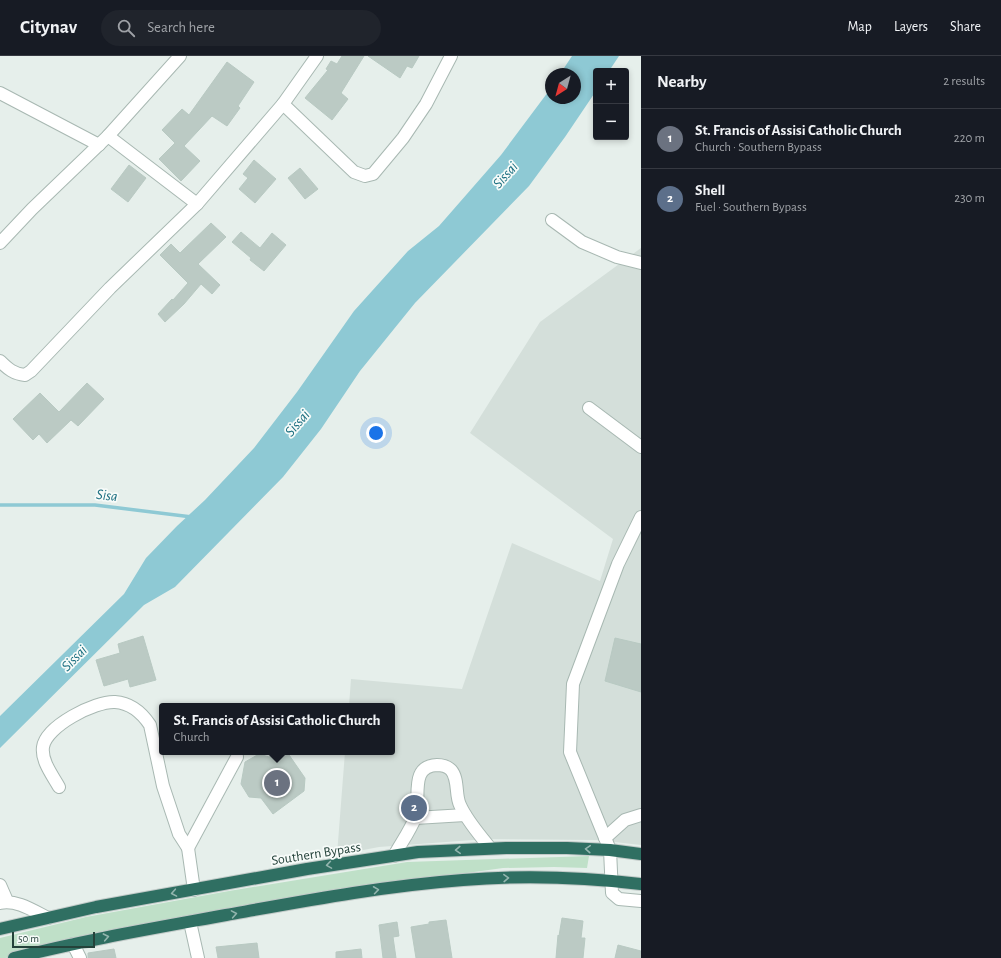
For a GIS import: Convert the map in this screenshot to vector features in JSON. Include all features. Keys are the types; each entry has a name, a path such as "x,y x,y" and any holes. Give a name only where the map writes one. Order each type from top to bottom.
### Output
{"highway":[{"name":"Southern Bypass","path":"0,930 96,907 307,869 418,852 490,848 567,848 610,850 641,854"},
{"path":"14,958 73,944 299,902 413,885 464,880 518,878 612,880 641,884"}],"street":[{"path":"0,243 32,209 103,140 180,56"},
{"path":"0,361 18,375 25,375 110,288 197,204 283,104 317,56"},
{"path":"283,104 354,172 365,176 373,174 403,138 426,104 450,56"},
{"path":"0,93 103,140 197,204"},
{"path":"552,220 582,242 617,257 641,263"},
{"path":"590,408 641,447"},
{"path":"641,517 618,564 573,684 570,752 610,850 612,893 619,899 641,901"},
{"path":"59,787 44,758 43,748 45,740 50,733 63,722 104,702 116,702 129,706 144,717 150,725 163,786 179,834 188,848 194,890"},
{"path":"188,848 237,757"},
{"path":"394,856 416,818 419,776 425,768 430,765 445,766 451,770 455,778 459,804 465,815 490,848"},
{"path":"416,818 465,815"},
{"path":"605,838 625,820 641,815"},
{"path":"0,885 4,902 20,905 48,918"},
{"path":"190,922 198,958"},
{"path":"73,944 80,958"}],"shaded area":[{"path":"641,248 641,845 597,840 486,839 379,847 337,855 345,755 395,755 395,703 349,703 351,679 462,689 512,543 600,581 613,539 470,433 540,322"}],"green space":[{"path":"589,856 587,868 503,868 322,893 92,936 6,958 0,958 0,938 86,917 229,891 407,862"}],"water":[{"name":"Sissai","path":"572,56 619,56 611,68 593,68 593,95 529,186 415,303 360,371 321,429 283,477 175,587 144,605 0,748 0,716 124,594 146,558 205,500 254,448 297,392 354,311 408,251 439,226 501,155 545,96 545,104 581,104 581,68 564,68"}],"building":[{"path":"342,56 364,56 341,93 348,99 332,120 305,98 328,70 326,69 331,61 337,64"},
{"path":"368,56 419,56 412,68 407,66 400,78"},
{"path":"227,62 254,82 238,106 240,108 227,126 212,116 184,146 200,161 181,181 159,159 175,143 162,130 182,109 189,115"},
{"path":"254,160 276,179 255,203 239,189 248,178 243,174"},
{"path":"129,165 146,178 128,202 111,189"},
{"path":"300,168 318,189 305,199 288,178"},
{"path":"211,223 226,237 198,264 220,285 212,294 201,284 184,304 165,322 158,314 188,283 160,255 171,244 180,253"},
{"path":"241,232 260,248 272,233 286,245 264,271 250,260 251,258 232,242"},
{"path":"87,383 104,399 78,426 71,420 47,443 39,434 33,440 13,419 40,393 59,412"},
{"path":"143,636 156,680 130,687 128,679 104,686 96,660 120,653 118,644"},
{"path":"615,638 641,644 641,692 605,681"},
{"path":"257,755 269,757 273,755 289,755 305,778 304,791 273,814 261,798 249,797 241,784 245,762"},
{"path":"562,918 583,921 581,938 585,938 583,958 556,958 558,935 559,936"},
{"path":"446,920 452,958 416,958 411,927 429,924 429,922"},
{"path":"397,922 399,936 393,937 396,958 383,958 379,925"},
{"path":"257,943 259,958 218,958 216,947"},
{"path":"618,945 641,951 641,958 615,958"},
{"path":"114,949 116,958 88,958 88,953"},
{"path":"361,949 362,958 336,958 336,952"}],"waterway":[{"name":"Sisa","path":"0,505 95,505 192,517"}],"place":[{"name":"St. Francis of Assisi Catholic Church","path":"277,783"},
{"name":"Shell","path":"414,808"}]}
